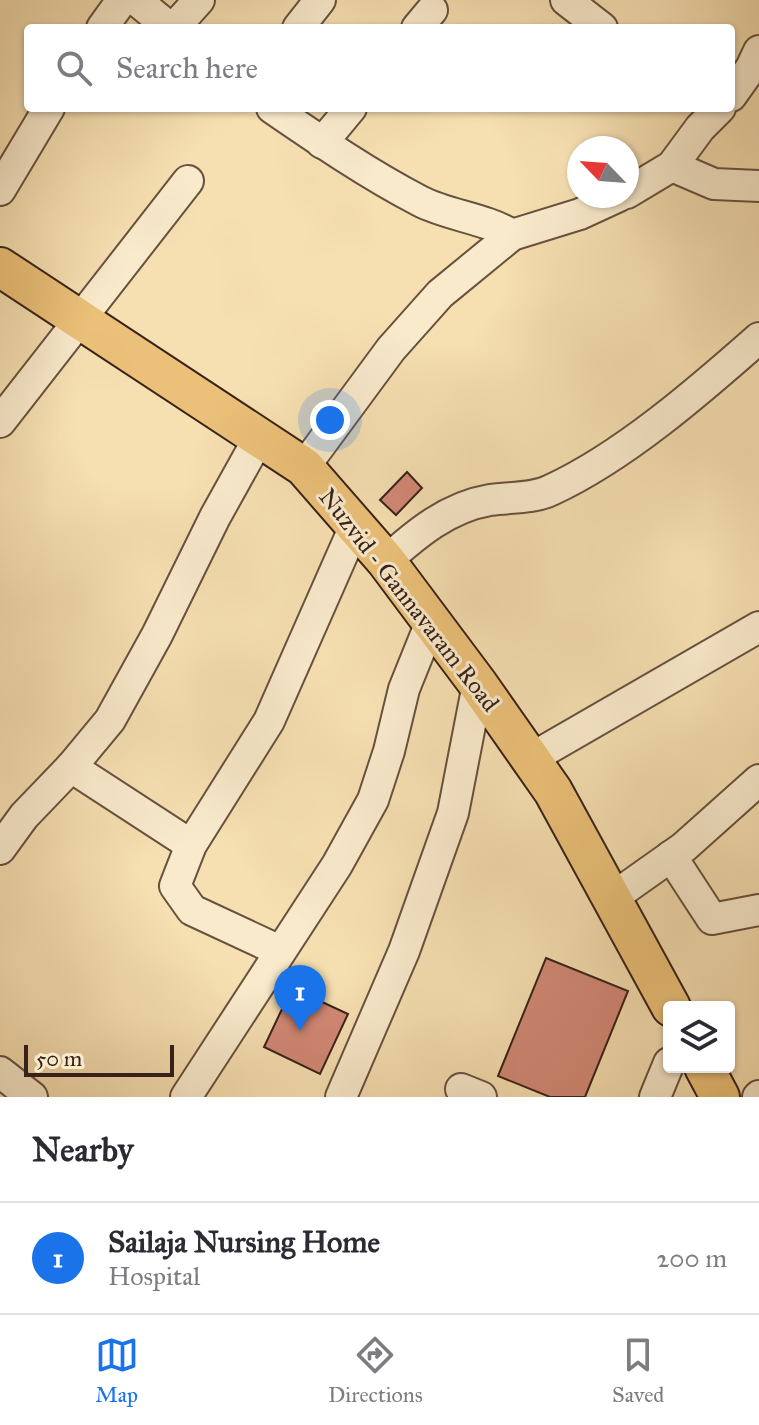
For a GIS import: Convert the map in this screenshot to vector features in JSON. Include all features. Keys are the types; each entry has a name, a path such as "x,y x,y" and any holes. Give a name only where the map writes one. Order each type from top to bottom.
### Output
{"main road":[{"name":"Nuzvid - Gannavaram Road","path":"0,267 304,467 386,561 553,791 668,1001"},
{"path":"707,1073 720,1097"}],"street":[{"path":"105,24 122,0"},
{"path":"136,0 167,24"},
{"path":"176,24 199,0"},
{"path":"301,24 320,0"},
{"path":"566,0 597,24"},
{"path":"735,90 759,51"},
{"path":"0,190 47,112"},
{"path":"278,112 322,143 422,202 498,226 512,235"},
{"path":"322,143 348,112"},
{"path":"639,186 672,166 701,115"},
{"path":"672,166 714,184 759,186"},
{"path":"0,422 188,181"},
{"path":"304,467 391,349 440,294 512,235 593,208"},
{"path":"386,561 428,525 453,512 486,500 546,493 586,473 708,384 759,338"},
{"path":"0,849 24,816 110,720 260,436"},
{"path":"280,951 192,910 175,886 191,845 269,721 355,526"},
{"path":"186,1097 337,865 373,800 404,689 431,622"},
{"path":"530,759 759,627"},
{"path":"341,1097 404,951 453,813 478,684"},
{"path":"71,767 191,845"},
{"path":"612,898 671,856 759,780"},
{"path":"671,856 712,919 759,910"},
{"path":"0,1072 32,1097"},
{"path":"655,1097 665,1073"}],"building":[{"path":"407,472 422,488 396,515 380,500"},
{"path":"546,958 628,991 585,1097 550,1097 498,1076"},
{"path":"292,988 348,1014 320,1074 264,1047"}],"place":[{"name":"Sailaja Nursing Home","path":"300,1031"}]}
